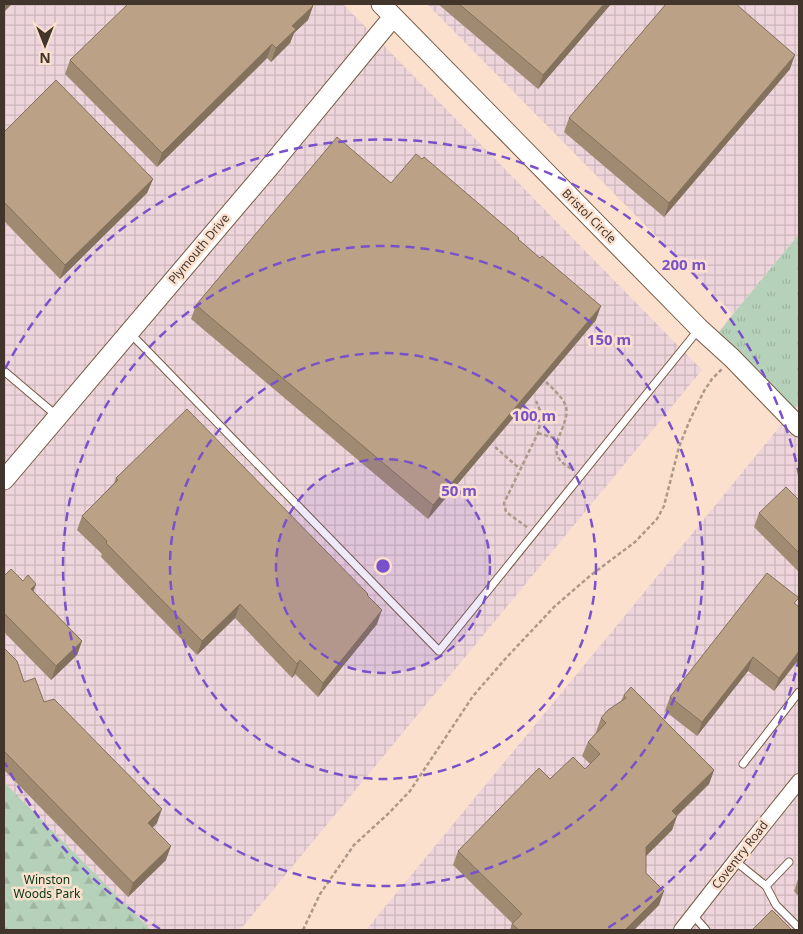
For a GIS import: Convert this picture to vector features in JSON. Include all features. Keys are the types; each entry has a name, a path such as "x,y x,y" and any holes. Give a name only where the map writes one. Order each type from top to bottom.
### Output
{"street":[{"name":"Bristol Circle","path":"387,11 799,427"},
{"name":"Plymouth Drive","path":"4,480 272,164 387,11"},
{"name":"Coventry Road","path":"681,930 799,780"}],"lane":[{"path":"128,332 439,651 699,328"},
{"path":"4,371 58,417"},
{"path":"743,764 799,692"},
{"path":"735,861 766,886 776,905 799,928"},
{"path":"766,886 789,862"},
{"path":"693,915 706,930"}],"path":[{"path":"303,930 320,894 354,845 410,791 473,696 501,663 554,607 591,575 635,542 657,519 664,506 679,447 689,422 712,379 732,358"},
{"path":"546,382 560,396 566,406 565,423 558,439 557,451 560,460 573,471"},
{"path":"534,533 506,512 504,503 538,433 542,415 536,402"},
{"path":"538,433 558,439"},
{"path":"495,447 520,469"}],"shaded area":[{"path":"4,4 343,4 702,370 240,930 151,930 4,782"},
{"path":"427,4 799,4 799,234 733,314"},
{"path":"799,403 799,930 366,930 628,612"}],"green space":[{"path":"799,234 799,403 795,408 719,332"},
{"name":"Winston Woods Park","path":"4,782 151,930 4,930"}],"building":[{"path":"128,4 311,4 313,6 292,26 296,29 276,48 272,44 162,153 70,60"},
{"path":"459,4 604,4 543,75"},
{"path":"666,4 736,4 795,55 669,203 569,118"},
{"path":"56,80 153,179 65,265 4,202 4,132"},
{"path":"337,137 391,183 416,154 422,159 424,157 540,258 542,256 601,306 433,505 196,305"},
{"path":"187,409 382,610 323,683 300,660 297,664 240,604 202,641 82,516 118,480 116,478"},
{"path":"786,487 799,500 799,553 759,513"},
{"path":"11,569 23,581 28,575 36,584 31,589 82,641 56,666 4,613 4,576"},
{"path":"767,573 799,598 794,603 799,607 799,651 779,678 753,657 702,722 670,697"},
{"path":"4,648 17,661 24,682 35,678 44,702 54,699 162,809 148,823 171,846 133,883 4,751"},
{"path":"631,687 714,770 672,811 677,816 646,847 646,873 664,891 625,930 519,930 512,924 522,914 458,851 539,768 550,779 573,757 585,769 600,754 588,742 606,723 601,718 608,710 626,698 624,695"},
{"path":"772,910 792,930 752,930"}]}
